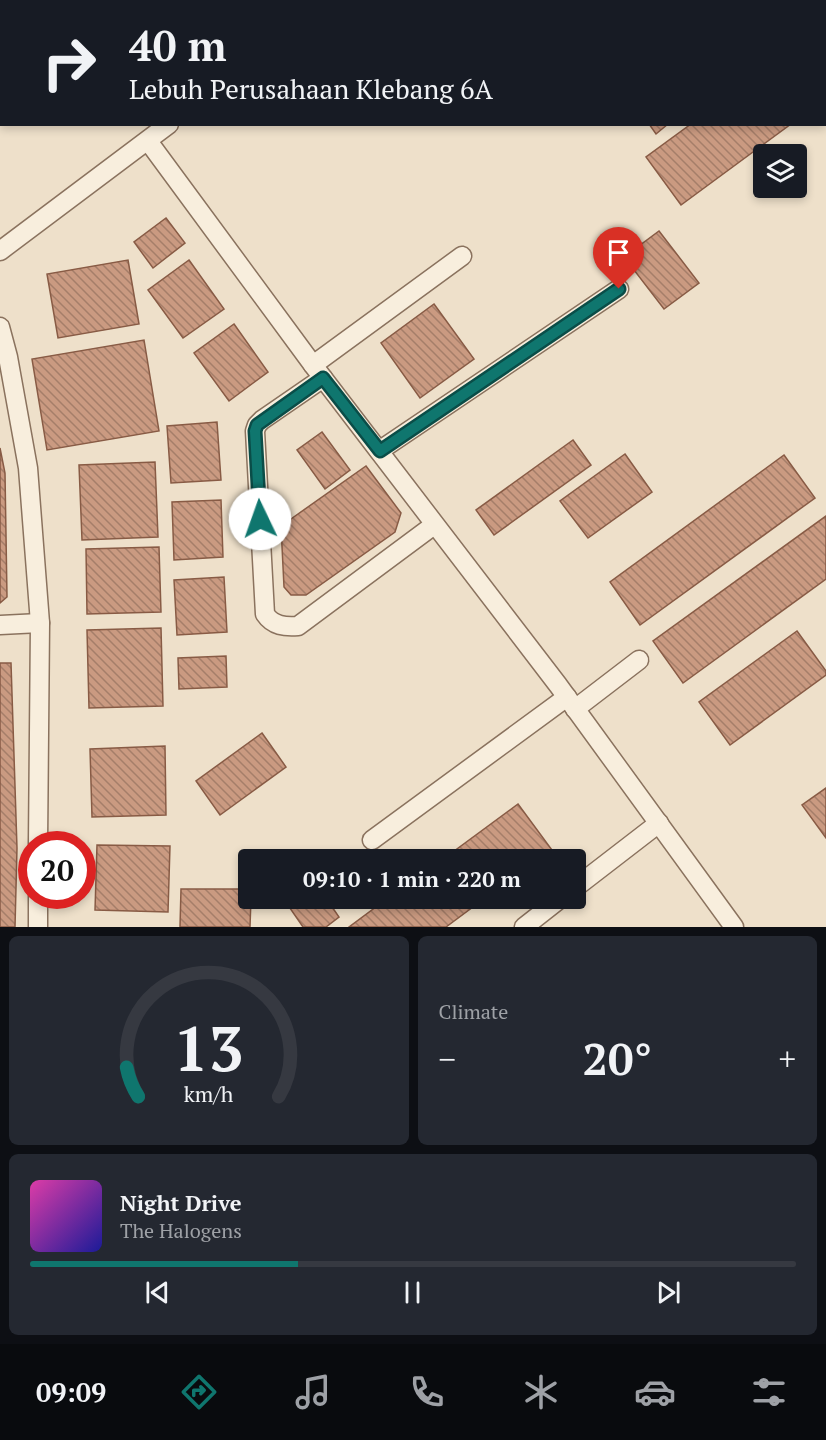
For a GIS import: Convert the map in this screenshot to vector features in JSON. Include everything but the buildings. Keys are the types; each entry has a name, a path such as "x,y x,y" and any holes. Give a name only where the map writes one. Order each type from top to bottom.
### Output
{"street":[{"path":"0,251 167,126"},
{"path":"148,141 318,371 571,703 734,927"},
{"path":"434,525 306,622 291,627 275,624 269,621 265,614 255,431 257,425 318,371 462,256"},
{"path":"380,451 619,289"},
{"path":"0,327 8,357 28,468 40,623 38,831"},
{"path":"0,625 40,623"},
{"path":"372,840 571,703 639,660"},
{"path":"586,879 658,823"},
{"path":"38,909 38,927"},
{"path":"524,927 547,909"}],"route":[{"path":"260,519 255,431 257,425 323,378 380,451 619,289"}]}
